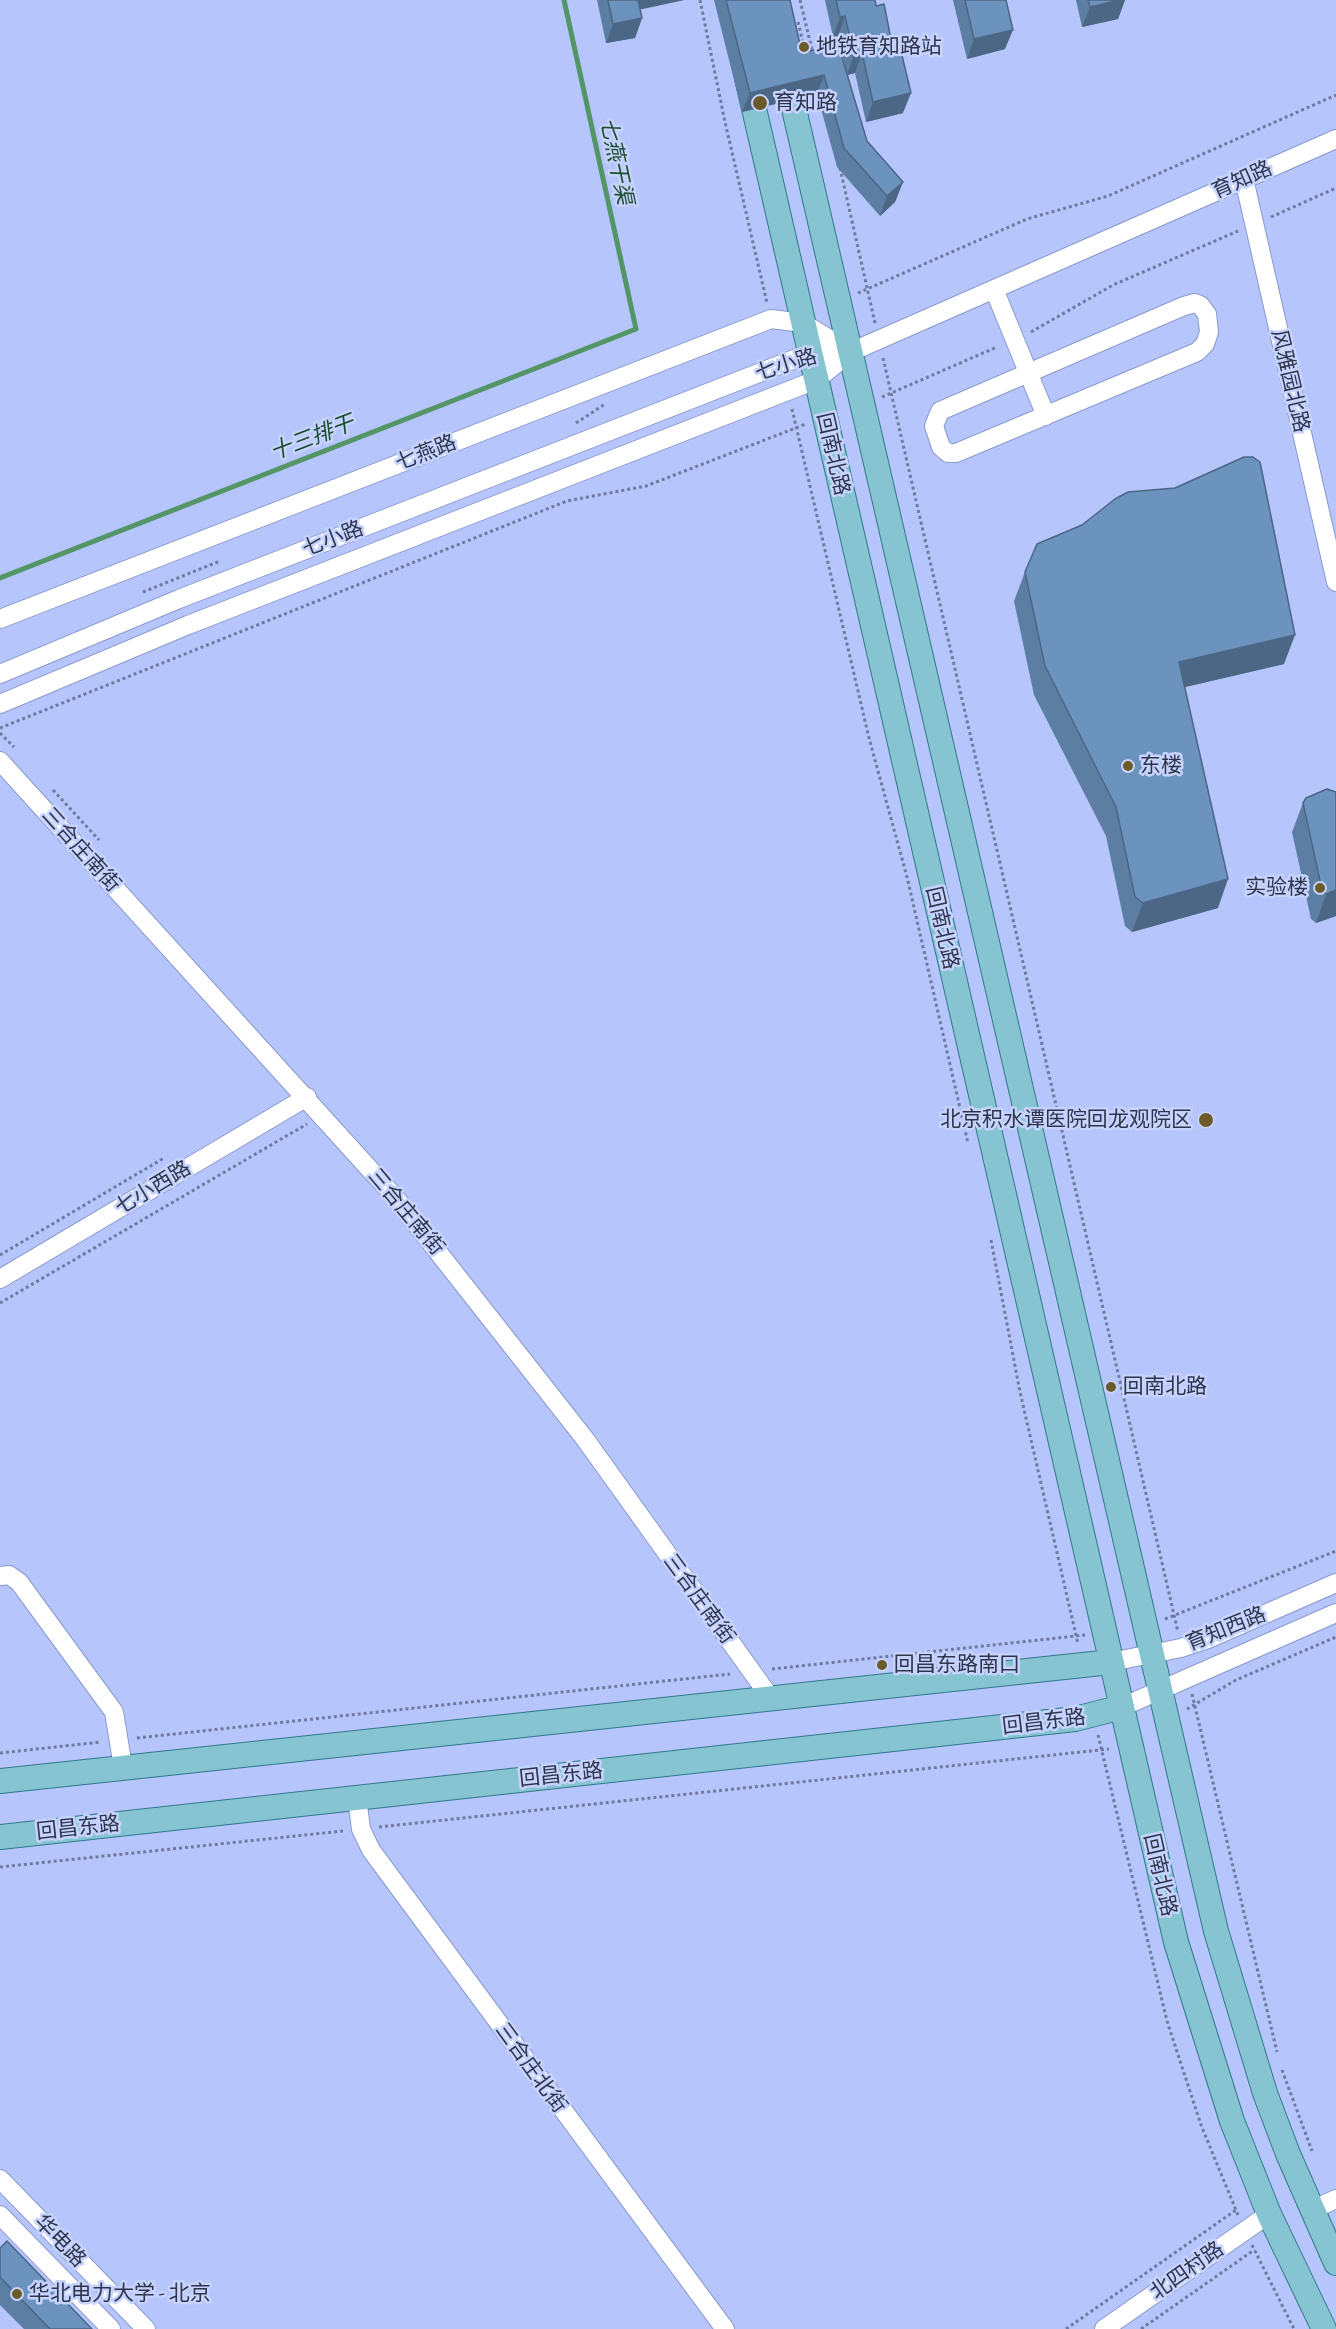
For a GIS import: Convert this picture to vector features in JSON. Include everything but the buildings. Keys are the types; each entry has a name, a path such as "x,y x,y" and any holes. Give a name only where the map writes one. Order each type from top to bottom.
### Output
{"main road":[{"name":"回南北路","path":"781,52 1216,1931 1244,2031 1269,2103 1336,2263"},
{"name":"回南北路","path":"742,56 1176,1942 1228,2110 1269,2214 1324,2329"},
{"path":"0,1781 1111,1662"},
{"name":"回昌东路","path":"0,1837 1063,1720 1094,1716 1122,1707"}],"street":[{"name":"育知路","path":"851,352 1336,139"},
{"name":"风雅园北路","path":"1244,179 1336,582"},
{"path":"992,290 1043,417"},
{"path":"1200,305 1207,314 1208,338 1197,352 1043,417 952,454 943,449 934,429 935,420 940,411 1184,306 1200,305"},
{"name":"七燕路","path":"0,619 771,319 803,323 851,352"},
{"name":"七小路","path":"0,674 190,594 810,353 851,352"},
{"name":"七小路","path":"0,704 199,621 816,380 851,352"},
{"name":"三合庄南街","path":"0,761 307,1097 394,1196 486,1310 585,1439 770,1697"},
{"name":"七小西路","path":"0,1279 307,1097"},
{"path":"0,1576 14,1578 26,1592 114,1712 123,1767"},
{"name":"育知西路","path":"1111,1662 1208,1639 1336,1583"},
{"name":"育知西路","path":"1122,1707 1336,1613"},
{"name":"三合庄北街","path":"357,1798 361,1829 371,1850 725,2329"},
{"name":"华电路","path":"0,2179 146,2329"},
{"path":"1312,2210 1336,2199"},
{"name":"北四村路","path":"1104,2329 1269,2214"},
{"name":"华电路","path":"0,2215 111,2329"}],"path":[{"path":"700,0 725,122 764,290"},
{"path":"800,0 815,62"},
{"path":"798,22 806,57"},
{"path":"813,88 818,109"},
{"path":"888,280 1027,219 1108,196 1336,95"},
{"path":"839,165 862,267"},
{"path":"1305,202 1336,189"},
{"path":"914,384 1012,340 1113,285 1221,239"},
{"path":"893,402 1167,1583"},
{"path":"571,425 608,403"},
{"path":"798,436 869,738 907,878 970,1150"},
{"path":"0,728 567,501 646,486 772,437"},
{"path":"134,596 229,558"},
{"path":"0,733 19,753"},
{"path":"0,1303 291,1133"},
{"path":"0,1255 173,1153"},
{"path":"988,1230 1020,1392 1070,1612"},
{"path":"1211,1600 1336,1551"},
{"path":"1224,1686 1336,1637"},
{"path":"0,1753 1043,1640"},
{"path":"1200,1726 1271,2034 1312,2153"},
{"path":"0,1867 1072,1754"},
{"path":"1103,1755 1167,2021 1201,2125 1254,2250 1294,2329"},
{"path":"1066,2329 1236,2210"},
{"path":"1141,2329 1254,2250"}],"waterway":[{"name":"十三排干","path":"0,578 636,329 564,0"}],"place":[{"name":"地铁育知路站","path":"804,47"},
{"name":"育知路","path":"760,103"},
{"name":"东楼","path":"1128,766"},
{"name":"实验楼","path":"1320,888"},
{"name":"北京积水谭医院回龙观院区","path":"1206,1120"},
{"name":"回南北路","path":"1111,1387"},
{"name":"回昌东路南口","path":"882,1665"},
{"name":"华北电力大学 - 北京","path":"17,2294"}],"water label":[{"name":"七燕干渠","path":"616,161"}]}
